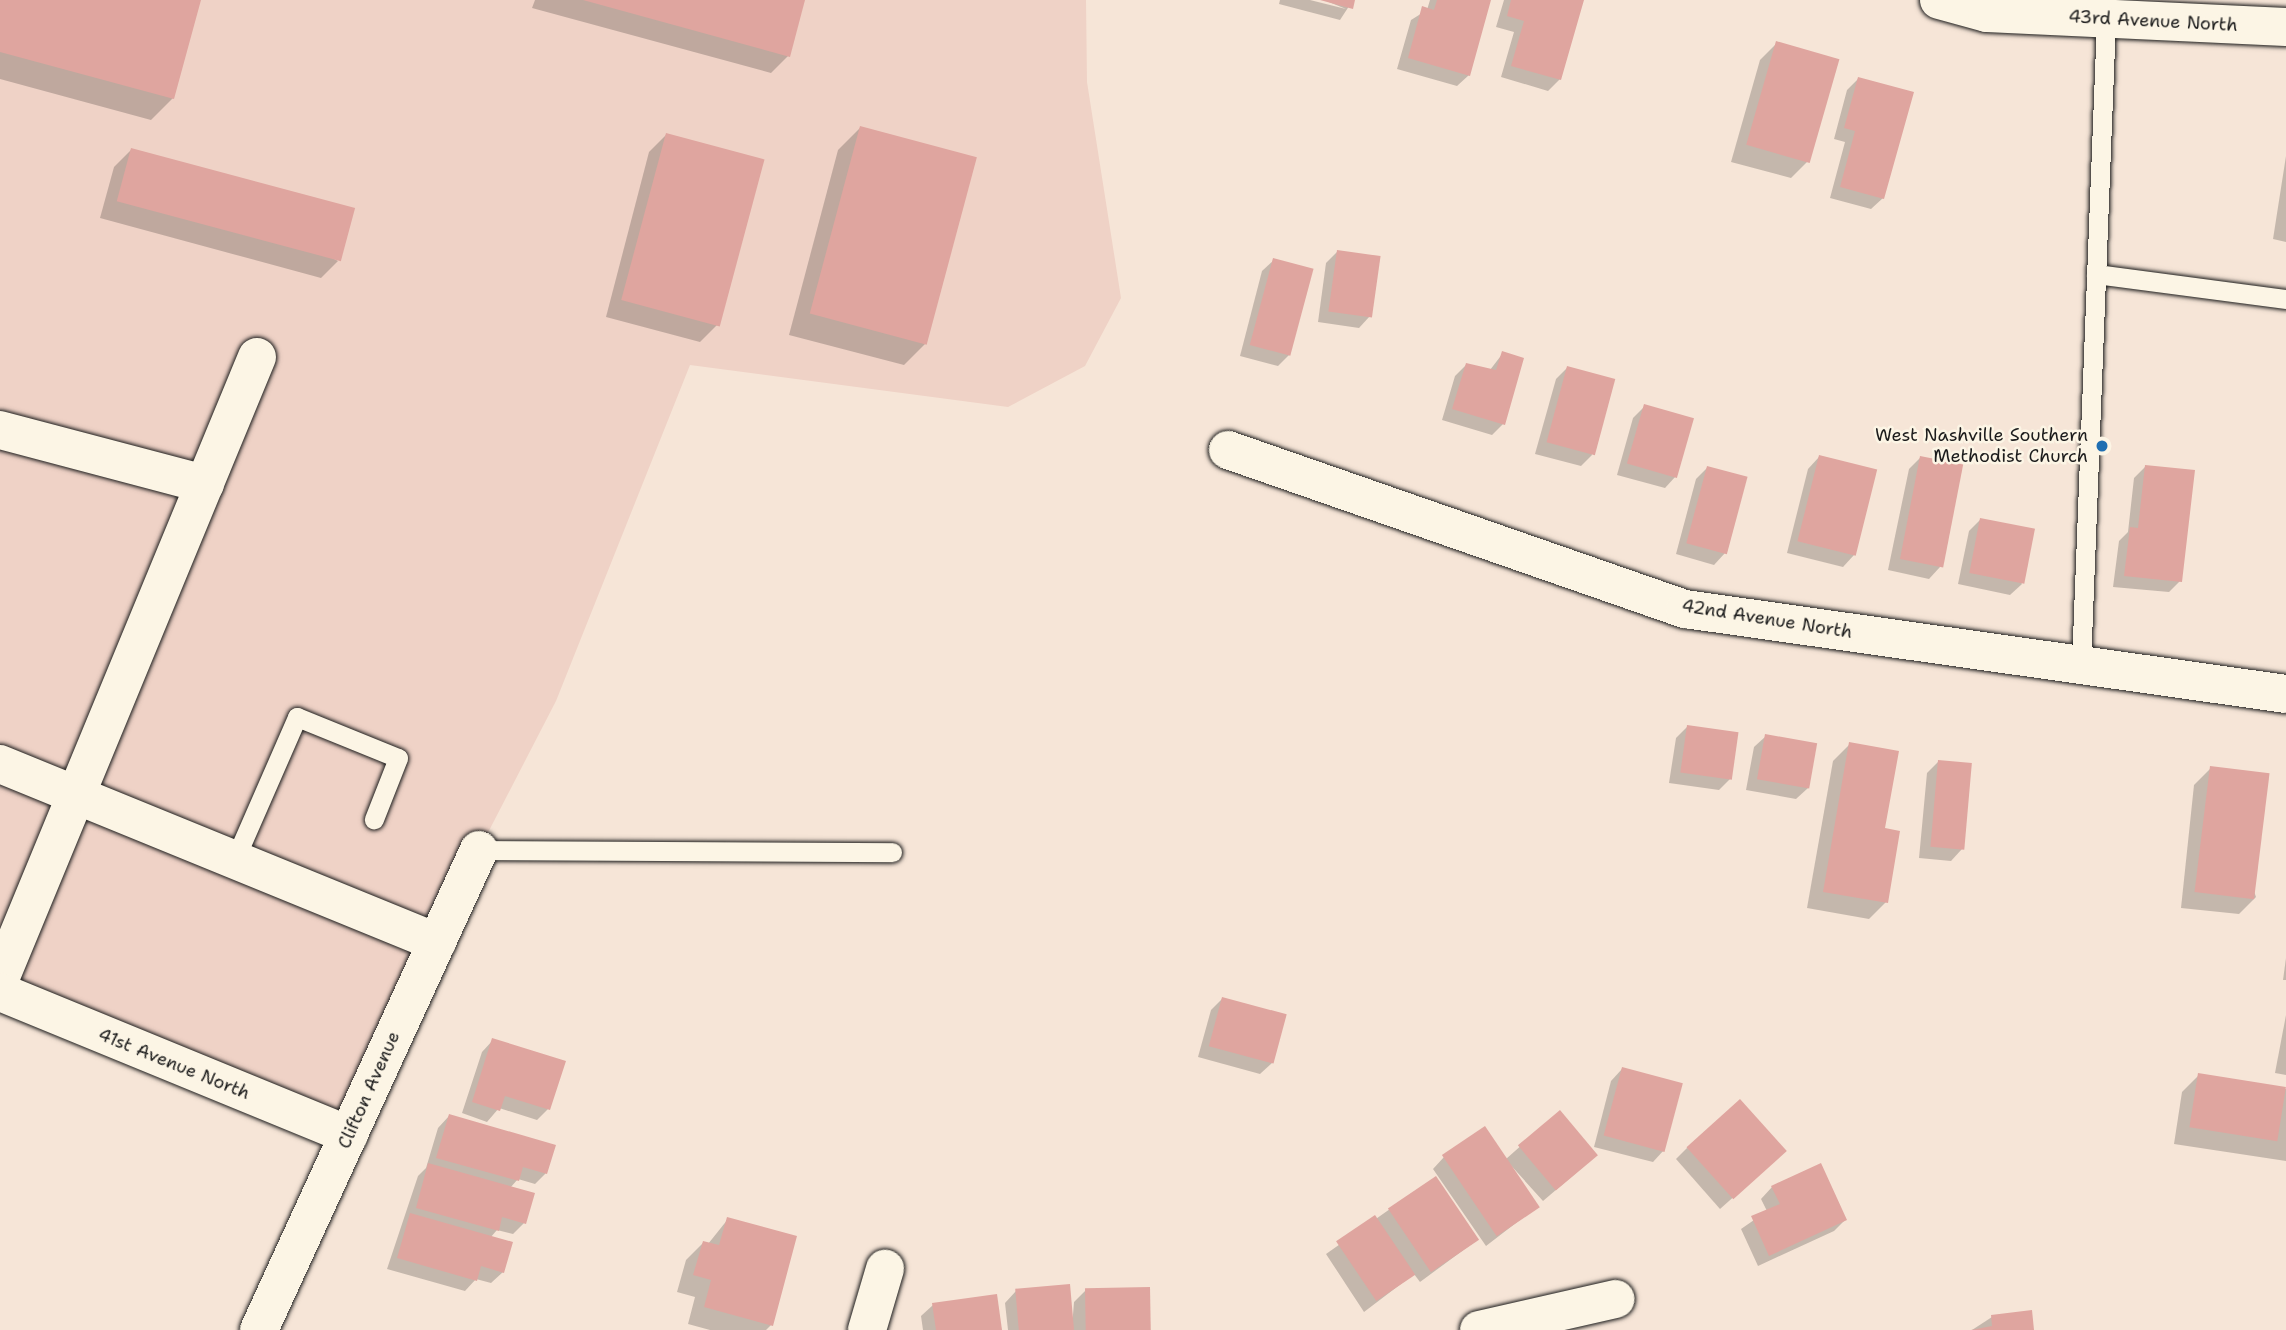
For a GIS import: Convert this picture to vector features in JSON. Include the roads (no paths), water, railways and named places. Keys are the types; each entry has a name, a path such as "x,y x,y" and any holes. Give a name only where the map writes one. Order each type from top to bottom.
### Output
{"street":[{"name":"43rd Avenue North","path":"1939,0 1987,13 2286,27"},
{"path":"0,979 257,357"},
{"path":"0,430 205,484"},
{"name":"42nd Avenue North","path":"1228,450 1685,609 2286,694"},
{"path":"0,764 437,942"},
{"name":"Clifton Avenue","path":"259,1330 479,850"},
{"name":"41st Avenue North","path":"0,992 349,1135"},
{"path":"867,1330 884,1269"},
{"path":"1479,1330 1616,1299"}],"lane":[{"path":"2081,665 2106,19"},
{"path":"2096,274 2286,299"},
{"path":"235,859 297,718 398,758 374,819"},
{"path":"479,850 892,852"}],"place":[{"name":"West Nashville Southern Methodist Church","path":"2102,446"}]}
